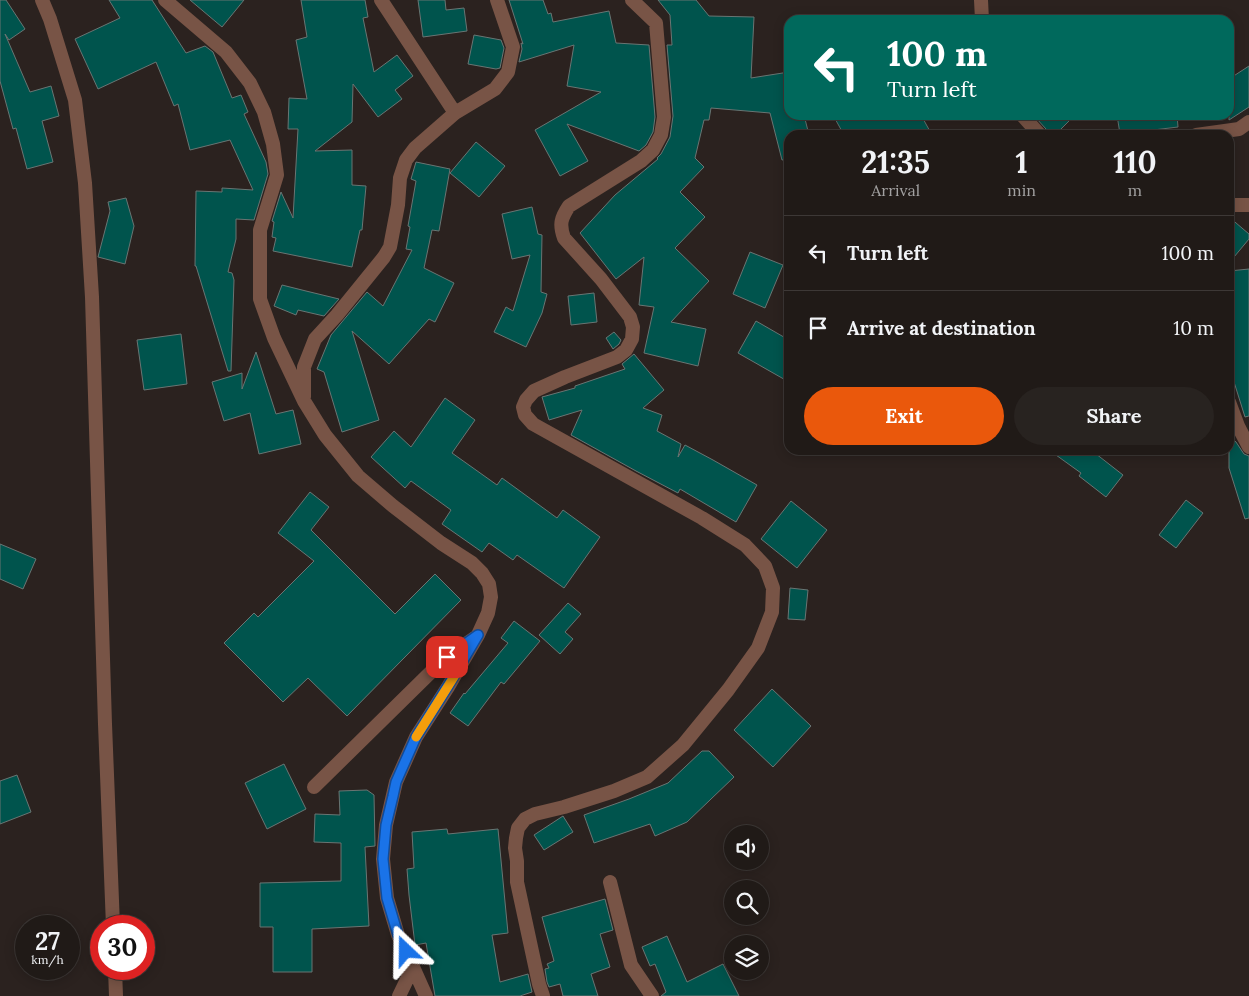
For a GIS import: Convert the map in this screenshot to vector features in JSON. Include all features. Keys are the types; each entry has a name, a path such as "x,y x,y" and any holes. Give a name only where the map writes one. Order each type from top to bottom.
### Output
{"street":[{"path":"42,0 50,19 75,100 85,183 93,325 113,915"},
{"path":"165,0 226,52 250,83 264,112 273,144 276,175 260,230 260,299 274,338 304,401 325,435 358,476 441,542 472,563 489,584 491,597 488,614 478,635 416,737 396,782 386,825 383,859 387,898 398,935 426,996"},
{"path":"381,0 455,113"},
{"path":"304,401 304,367 315,339 337,315 390,247 398,205 400,178 406,160 415,148 455,113 495,89 508,72 512,47 497,0"},
{"path":"542,996 517,882 516,838 518,828 526,819 535,814 614,791 647,777 683,746 728,690 758,648 772,612 773,588 765,566 745,545 702,518 533,424 525,415 523,407 526,400 534,392 565,377 617,357 626,350 632,339 634,327 630,317 601,279 564,238 561,230 561,222 569,206 641,161 653,150 661,135 664,117 656,24 632,0"},
{"path":"981,0 982,15"},
{"path":"1026,120 1036,130"},
{"path":"1227,130 1239,128 1249,122"},
{"path":"1234,205 1249,205"},
{"path":"1234,415 1249,447"},
{"path":"314,787 447,657 478,635"},
{"path":"610,882 631,965 652,996"},
{"path":"398,996 413,967"},
{"path":"115,980 116,996"}],"building":[{"path":"0,0 6,0 25,29 9,40 5,34 30,92 51,86 59,116 42,121 53,162 27,169 16,128 13,129 0,81"},
{"path":"109,0 152,0 186,53 205,46 213,52 232,98 241,95 248,112 244,114 266,162 268,174 254,220 236,219 236,239 228,272 232,273 234,280 231,371 228,371 195,266 196,191 222,192 222,188 253,190 230,140 190,150 178,104 174,106 156,62 98,89 75,39 120,18"},
{"path":"190,0 244,0 222,27"},
{"path":"301,0 365,0 368,17 363,18 374,72 397,55 413,76 395,90 402,99 378,117 353,84 352,122 315,151 352,150 352,185 366,186 362,230 360,230 352,267 273,251 276,238 272,237 274,222 272,221 281,192 293,218 298,129 288,129 289,98 307,99 296,40 307,37"},
{"path":"418,0 445,0 446,10 464,8 467,31 423,37"},
{"path":"509,0 543,0 548,14 551,13 553,22 609,11 616,43 649,45 655,117 653,132 646,145 639,151 567,124 588,161 560,176 535,130 601,92 567,86 574,45 519,62 522,49 521,43 523,44"},
{"path":"658,0 696,0 709,16 754,17 751,78 784,73 784,120 805,120 808,130 784,130 784,160 782,160 770,113 711,108 709,120 704,120 695,158 704,167 680,192 705,217 675,248 709,281 671,322 706,329 698,366 644,353 654,307 639,305 644,257 616,279 580,233 615,195 658,159 670,137 673,116 667,45 672,45 670,15"},
{"path":"474,35 501,40 504,48 500,68 468,64"},
{"path":"1249,66 1249,107 1234,117 1234,76"},
{"path":"836,120 924,120 929,130 841,130"},
{"path":"1038,120 1070,120 1060,130 1046,129"},
{"path":"1118,120 1177,120 1178,127 1153,130 1119,130"},
{"path":"476,142 505,166 479,197 450,173"},
{"path":"416,162 450,169 439,231 432,230 424,268 454,283 435,322 429,319 389,364 352,331 379,420 342,432 324,372 317,369 331,335 367,292 383,306 412,250 406,249 416,181 411,179"},
{"path":"126,198 134,226 125,264 98,257 110,211 108,202"},
{"path":"532,207 538,234 542,235 541,292 547,294 542,313 526,347 494,332 506,307 513,311 530,255 512,259 502,214"},
{"path":"1234,221 1249,234 1249,239 1234,257"},
{"path":"750,252 783,265 765,308 733,294"},
{"path":"1249,269 1249,416 1245,417 1234,382 1234,270"},
{"path":"282,285 339,299 324,316 298,310 296,315 274,306"},
{"path":"594,293 597,322 571,325 568,296"},
{"path":"756,321 784,337 784,379 738,353"},
{"path":"614,332 621,340 613,349 606,338"},
{"path":"181,334 187,384 144,390 137,340"},
{"path":"256,352 276,414 293,410 301,444 259,454 250,413 224,421 212,382 242,373 242,389"},
{"path":"634,354 664,390 643,408 662,415 657,431 681,444 678,457 685,445 757,485 736,522 680,489 678,493 571,435 582,410 549,420 542,397 575,388 575,386 625,369 622,364"},
{"path":"445,398 475,420 452,453 497,485 502,478 557,518 563,510 600,537 564,588 517,555 513,560 489,543 482,552 442,524 451,510 411,481 405,488 371,457 394,431 411,447"},
{"path":"1234,440 1244,454 1249,456 1249,518 1245,519 1229,468 1229,455 1234,455"},
{"path":"1056,455 1097,455 1123,475 1106,497 1079,476 1081,473"},
{"path":"310,492 329,507 311,530 395,614 435,574 461,600 347,716 308,678 283,702 224,643 254,613 258,617 314,561 278,533"},
{"path":"1186,500 1203,513 1176,548 1159,535"},
{"path":"791,501 827,530 797,568 761,539"},
{"path":"0,544 36,559 23,589 0,579"},
{"path":"790,588 808,590 805,620 788,619"},
{"path":"568,603 581,614 565,632 573,639 560,654 539,635"},
{"path":"514,621 540,641 504,684 501,682 468,726 450,713 464,693 508,643 501,638"},
{"path":"772,689 811,726 773,767 734,730"},
{"path":"702,751 709,751 734,777 687,822 655,836 650,824 594,843 584,815 668,783"},
{"path":"284,764 306,809 267,829 245,783"},
{"path":"17,775 31,812 0,824 0,781"},
{"path":"367,790 374,795 375,846 365,847 369,926 312,929 312,972 273,972 273,927 260,927 260,883 341,881 341,843 314,842 315,814 340,815 339,791"},
{"path":"563,816 573,832 544,850 534,835"},
{"path":"447,829 448,834 498,829 508,933 492,935 500,982 528,974 532,992 520,996 435,996 426,943 415,945 407,869 414,868 412,832"},
{"path":"605,899 613,930 600,934 610,967 591,974 598,996 563,996 560,984 549,987 547,982 545,969 549,968 547,964 554,961 542,917"},
{"path":"667,936 687,982 723,964 724,980 731,980 739,996 661,996 666,992 655,964 650,966 642,947"}],"slow traffic":[{"path":"416,737 457,672"}],"route":[{"path":"406,951 398,935 387,898 383,859 386,825 396,782 416,737 478,635 447,657"}]}
